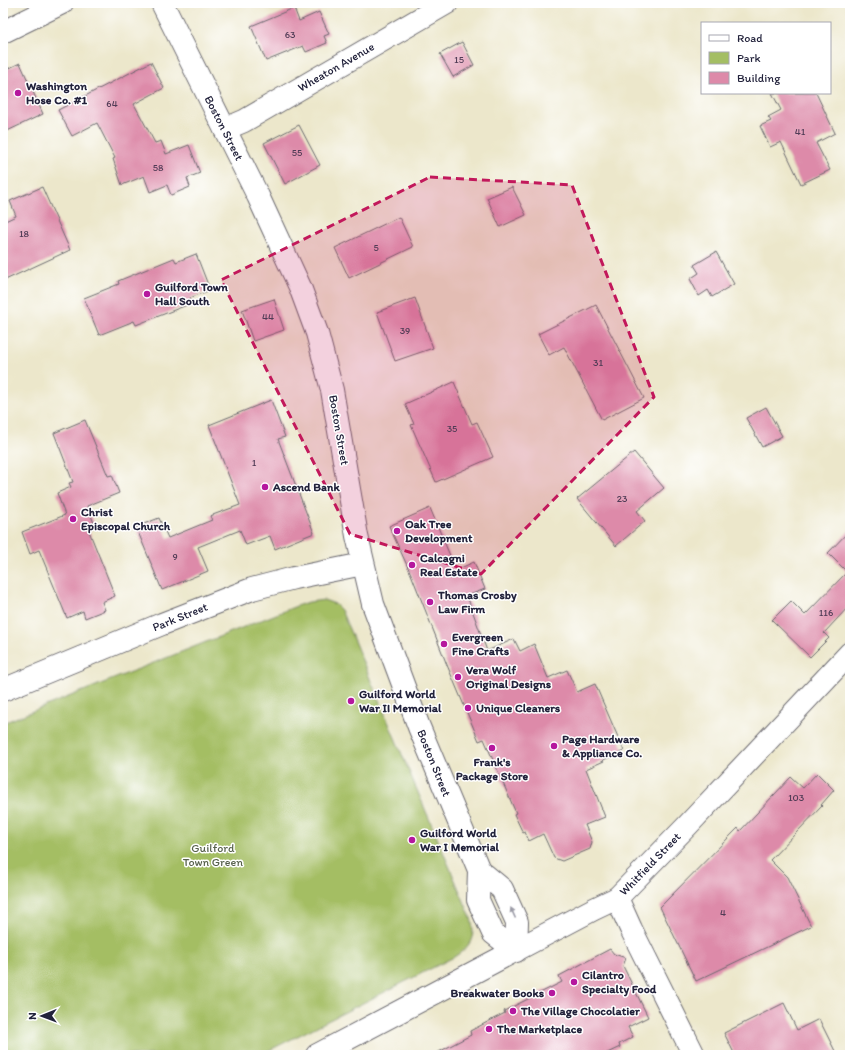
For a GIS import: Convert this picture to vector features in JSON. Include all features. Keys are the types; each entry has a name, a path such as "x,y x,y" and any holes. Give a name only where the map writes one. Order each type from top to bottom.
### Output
{"main road":[{"path":"3,32 62,3"},
{"name":"Boston Street","path":"162,3 258,196 300,287 317,333 332,390 363,564 373,604 437,770 479,870 502,888 517,922 516,951"},
{"name":"Wheaton Avenue","path":"225,130 244,121 447,3"},
{"name":"Park Street","path":"3,690 162,624 252,589 294,578 363,564"},
{"name":"Whitfield Street","path":"317,1055 617,898 850,653"},
{"path":"617,898 694,1055"}],"highlighted area":[{"path":"430,177 572,185 654,397 481,574 350,534 221,280"}],"green space":[{"name":"Guilford Town Green","path":"324,600 335,604 341,610 471,918 473,931 471,941 465,949 454,957 260,1055 3,1055 3,723 299,605"}],"building":[{"path":"294,8 299,21 319,12 329,34 324,36 327,43 306,52 303,46 266,61 251,26"},
{"path":"462,42 474,65 453,77 440,54"},
{"path":"151,62 164,88 134,104 155,143 161,141 166,154 189,145 200,173 187,178 190,187 171,195 167,185 150,192 144,176 122,185 113,159 115,158 97,123 72,136 58,110"},
{"name":"Washington Hose Co. #1","path":"20,63 43,114 3,133 3,71"},
{"path":"773,94 816,94 835,133 816,143 830,170 801,184 781,142 770,147 760,126 771,121 768,117 781,110"},
{"path":"299,125 320,165 285,184 264,143"},
{"path":"42,187 70,250 3,281 3,222 16,216 10,201"},
{"path":"512,187 526,215 500,227 487,198"},
{"path":"399,217 413,247 349,278 335,248"},
{"path":"716,252 734,284 712,297 708,290 699,296 690,279 699,273 694,265"},
{"name":"Guilford Town Hall South","path":"196,254 210,290 190,298 192,303 136,325 134,321 99,335 84,298 119,284 118,281 174,258 176,262"},
{"path":"415,298 433,348 395,361 377,312"},
{"path":"274,299 284,330 253,341 242,310"},
{"path":"596,305 644,398 602,420 564,347 549,355 538,334"},
{"path":"454,382 472,424 477,422 493,457 436,482 411,425 414,424 405,404"},
{"name":"Ascend Bank","path":"271,400 285,437 278,439 314,533 275,549 270,536 246,545 240,530 198,547 208,571 162,590 136,527 159,518 168,538 212,520 210,516 240,505 209,425"},
{"path":"766,407 782,436 762,447 746,418"},
{"name":"Christ Episcopal Church","path":"85,420 108,476 112,475 119,493 87,506 94,523 87,526 115,596 102,602 105,610 85,618 83,611 67,618 39,550 30,554 22,532 65,515 57,493 71,487 69,483 73,482 54,433"},
{"path":"634,452 664,488 637,511 645,521 616,546 577,499"},
{"name":"Page Hardware & Appliance Co.","path":"430,508 456,570 474,562 485,589 467,596 487,651 514,639 520,651 534,644 548,678 567,670 577,692 595,684 624,751 586,769 605,817 585,825 592,842 590,849 562,861 554,858 543,834 529,841 525,832 523,833 484,739 479,741 411,574 389,526"},
{"path":"850,530 850,605 824,633 829,638 810,657 772,620 791,601 805,615 847,572 828,553"},
{"path":"817,773 834,790 821,805 822,806 770,860 787,877 811,926 696,981 660,907 738,828 740,831 791,777 803,788"},
{"path":"610,949 614,954 626,958 623,966 648,1017 628,1027 633,1037 619,1044 620,1047 603,1055 433,1055 471,1035 470,1031 505,1013 504,1011 562,982 559,976"},
{"path":"784,1003 797,1030 819,1019 837,1055 735,1055 724,1033"}],"place":[{"name":"Washington Hose Co. #1","path":"18,93"},
{"name":"Guilford Town Hall South","path":"147,294"},
{"name":"Ascend Bank","path":"265,487"},
{"name":"Christ Episcopal Church","path":"73,519"},
{"name":"Oak Tree Development","path":"397,531"},
{"name":"Calcagni Real Estate","path":"412,565"},
{"name":"Thomas Crosby Law Firm","path":"430,602"},
{"name":"Evergreen Fine Crafts","path":"444,644"},
{"name":"Vera Wolf Original Designs","path":"458,677"},
{"name":"Guilford World War II Memorial","path":"351,701"},
{"name":"Unique Cleaners","path":"468,708"},
{"name":"Page Hardware & Appliance Co.","path":"554,746"},
{"name":"Frank's Package Store","path":"492,748"},
{"name":"Guilford World War I Memorial","path":"412,840"},
{"name":"Cilantro Specialty Food","path":"574,982"},
{"name":"Breakwater Books","path":"552,993"},
{"name":"The Village Chocolatier","path":"513,1011"},
{"name":"The Marketplace","path":"489,1029"}]}
